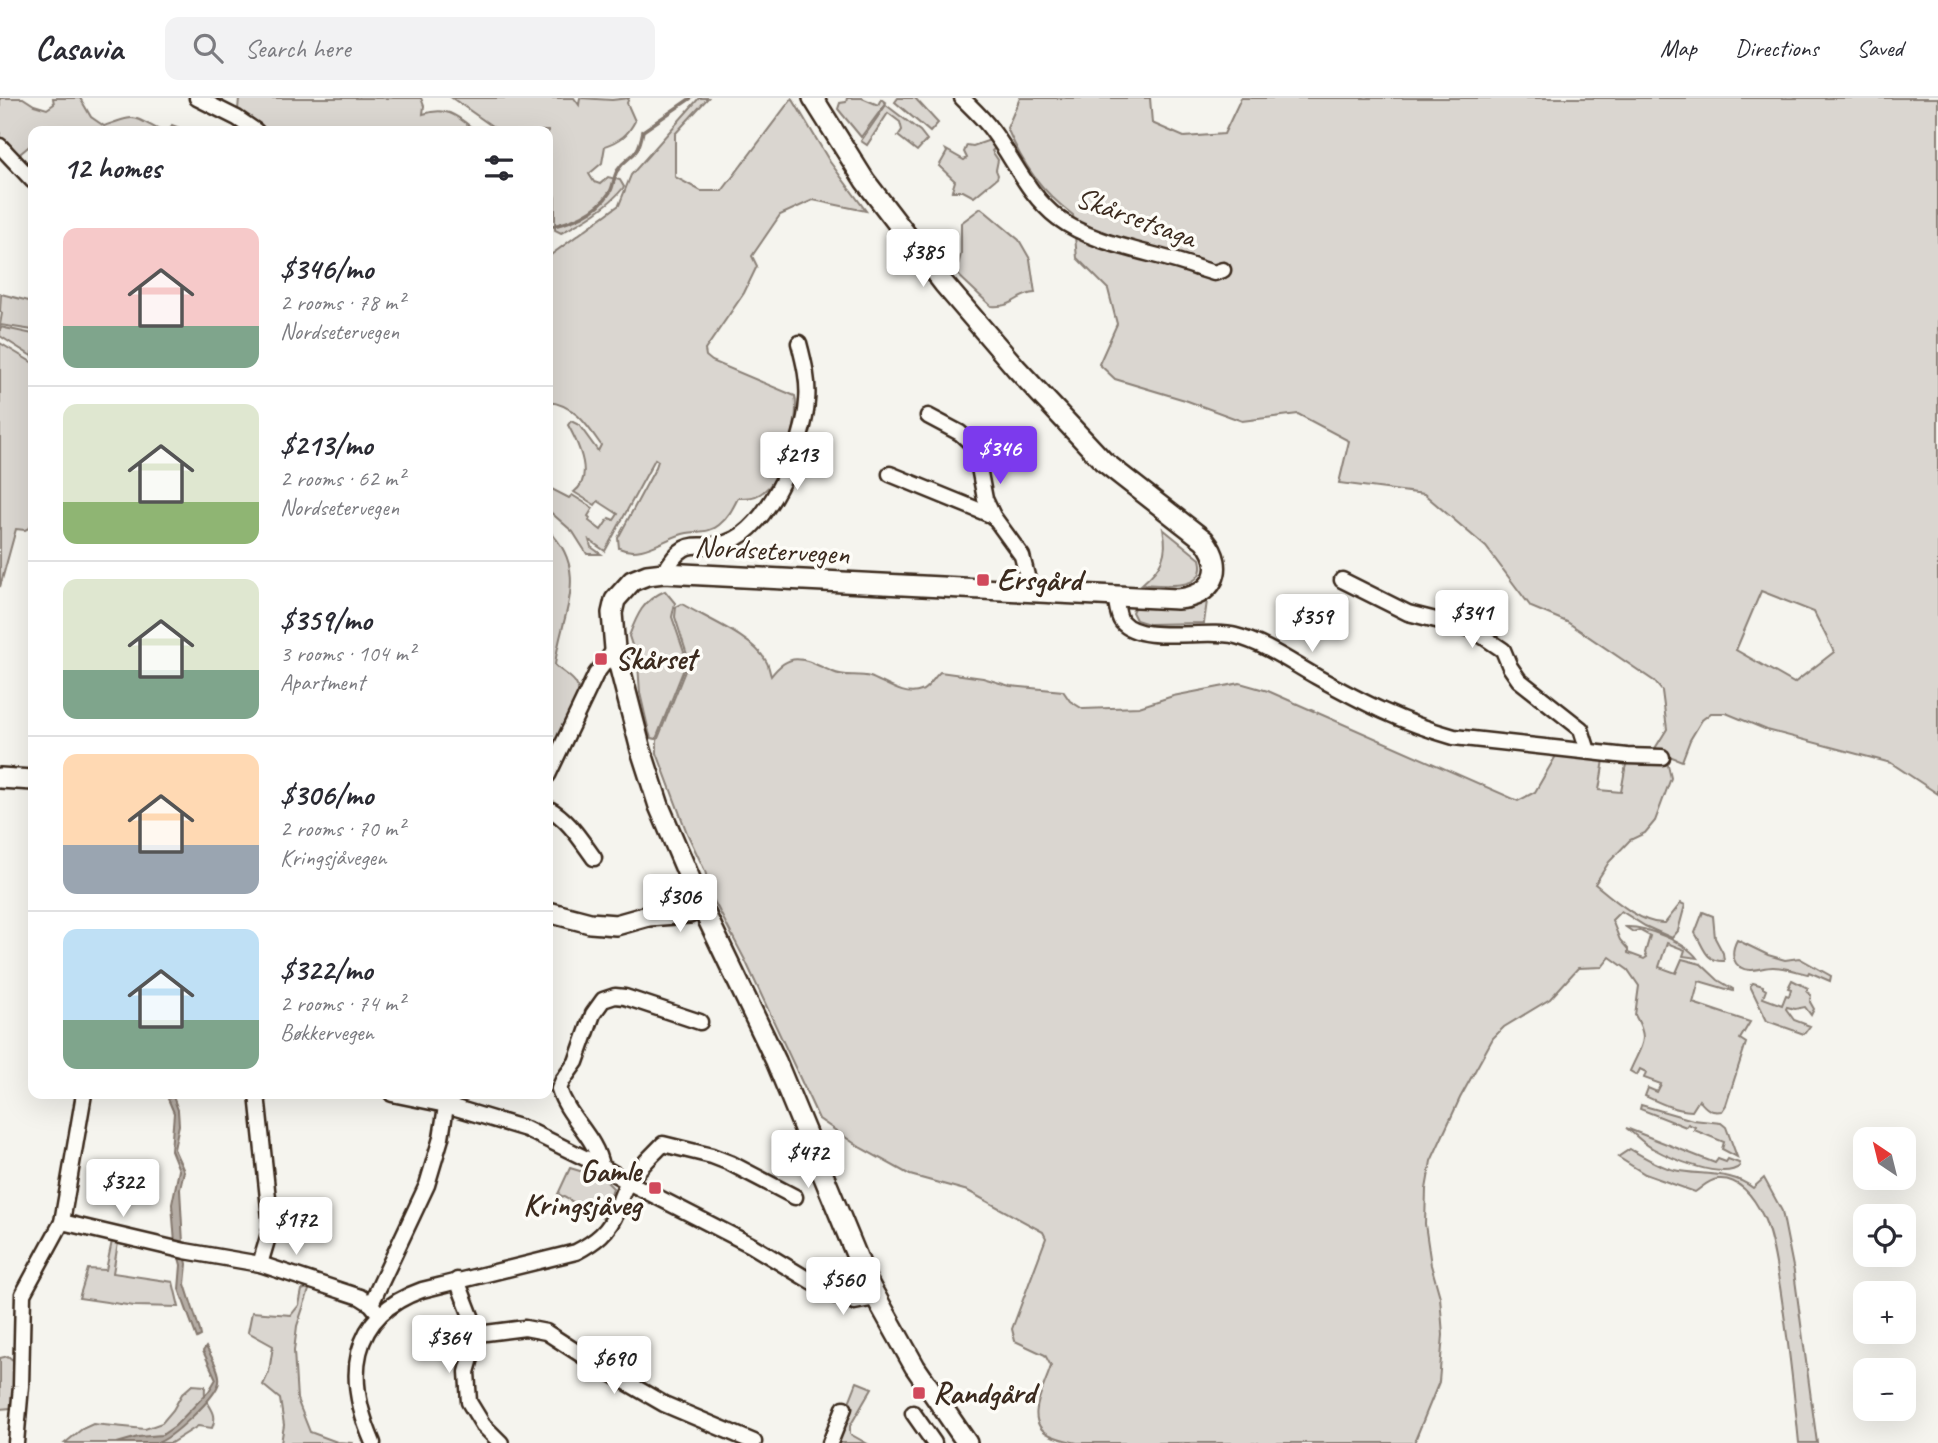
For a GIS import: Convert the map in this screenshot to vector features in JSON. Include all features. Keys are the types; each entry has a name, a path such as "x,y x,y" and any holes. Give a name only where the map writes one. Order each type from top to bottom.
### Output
{"main road":[{"name":"Nordsetervegen","path":"813,98 865,181 944,284 1016,368 1103,461 1195,533 1212,552 1216,567 1208,588 1198,595 1177,599 664,573 632,580 615,600 612,613 615,649 650,780 692,885 776,1061 871,1289 915,1367 967,1443"},
{"path":"0,778 28,780"},
{"path":"648,916 692,885"},
{"path":"553,913 590,923 615,925 648,916 689,913 702,907"}],"street":[{"path":"197,98 249,126"},
{"name":"Skårsetsaga","path":"962,98 990,127 1040,202 1064,222 1100,238 1198,268 1214,272 1223,270"},
{"path":"0,145 28,176"},
{"path":"664,573 682,548 718,545 741,536 755,522 781,485 806,415 807,383 799,343"},
{"path":"928,416 960,433 975,447 981,484 993,516 1023,556 1031,592"},
{"path":"890,474 993,516"},
{"path":"1342,580 1408,613 1472,629 1503,650 1519,680 1581,729 1588,751"},
{"path":"1115,596 1119,617 1130,628 1142,633 1221,633 1240,636 1394,718 1420,727 1454,737 1662,757"},
{"path":"553,764 592,681 615,649"},
{"path":"553,811 569,823 594,858"},
{"path":"601,1166 599,1154 564,1105 559,1089 580,1053 593,1014 603,1000 615,996 700,1022"},
{"path":"16,1443 21,1386 23,1294 62,1222 83,1099"},
{"path":"258,1099 271,1227 260,1264"},
{"path":"373,1443 360,1409 356,1387 357,1367 375,1309 427,1185 441,1138 447,1099 526,1129 601,1166 751,1245 821,1286 871,1289"},
{"path":"375,1309 410,1294 576,1252 589,1245 605,1233 628,1182 663,1144 730,1163 795,1197"},
{"path":"62,1222 181,1250 260,1264 337,1289 375,1309"},
{"path":"457,1280 478,1334 467,1372 469,1402 483,1425 501,1443"},
{"path":"478,1334 525,1328 546,1332 664,1404 754,1442"},
{"path":"830,1443 844,1408"},
{"path":"913,1413 934,1443"}],"shaded area":[{"path":"0,98 23,98 47,109 54,104 53,98 80,98 91,117 104,126 28,126 28,147 15,158 0,142"},
{"path":"239,98 421,98 423,114 446,112 469,126 257,126 238,110"},
{"path":"452,98 574,98 579,105 580,98 629,98 627,103 635,121 623,137 605,146 602,163 589,174 594,182 600,184 608,177 620,180 624,187 603,207 561,233 555,230 553,126 492,126"},
{"path":"699,98 708,98 675,134 675,177 701,191 722,191 792,98 830,162 866,211 813,200 780,215 752,256 757,266 744,293 705,350 706,356 712,361 795,396 795,420 789,449 769,487 755,496 738,498 725,519 712,529 679,535 636,551 619,548 618,538 656,467 658,461 655,459 605,551 589,540 591,547 601,554 587,554 573,532 553,514 553,490 569,498 572,495 593,508 588,516 589,521 601,530 609,518 614,520 618,514 598,501 595,505 574,492 580,486 584,469 580,450 568,425 571,421 579,425 598,451 601,445 573,411 553,403 553,253 619,205 631,175"},
{"path":"847,98 862,98 878,105 881,99 886,103 861,137 838,109 840,103 846,102"},
{"path":"898,98 915,98 938,123 930,132 895,102"},
{"path":"1020,98 1150,98 1152,123 1184,137 1224,134 1241,98 1938,98 1938,794 1891,763 1767,730 1726,713 1711,713 1702,720 1682,761 1654,750 1667,729 1662,691 1654,681 1567,622 1531,607 1486,547 1424,494 1339,483 1349,441 1298,414 1242,421 1115,379 1099,364 1117,324 1108,289 1077,258 1073,215 1051,196 1034,176 1007,128","holes":["1761,591 1814,612 1834,652 1794,683 1736,650"]},
{"path":"886,105 920,131 927,140 917,151 898,136 902,130 900,122 888,113 867,145 861,141"},
{"path":"128,118 152,126 104,126"},
{"path":"993,139 996,147 992,151 998,160 997,178 974,197 963,191 952,191 955,181 939,166 946,150 964,160 967,158 964,152 967,145 973,146"},
{"path":"981,208 1019,240 1030,259 1035,293 1005,305 991,306 956,273 961,254 961,223"},
{"path":"1,294 28,301 28,329 0,325"},
{"path":"0,327 28,333 28,354 0,336"},
{"path":"0,343 28,360 28,528 16,529 0,587"},
{"path":"1163,529 1200,559 1201,570 1198,577 1191,582 1172,585 1142,584 1162,560 1165,546"},
{"path":"553,536 568,562 571,578 567,612 555,665 574,681 579,696 553,755"},
{"path":"665,591 675,603 672,617 687,661 656,739 651,738 649,732 640,693 638,664 629,636 642,609 651,599"},
{"path":"1207,601 1204,623 1149,624 1136,620 1132,612 1141,605 1189,609"},
{"path":"682,604 751,644 768,664 771,676 786,662 800,659 838,674 870,677 902,691 915,693 926,687 940,672 983,678 1010,686 1063,691 1070,701 1083,709 1139,707 1173,696 1240,683 1268,691 1518,801 1535,792 1557,754 1604,760 1599,790 1621,792 1626,764 1658,762 1668,765 1671,778 1655,821 1645,833 1630,840 1609,862 1595,884 1628,910 1647,920 1665,923 1681,903 1685,905 1678,931 1672,938 1621,911 1612,920 1628,953 1644,959 1647,957 1645,953 1650,936 1639,930 1633,932 1626,927 1654,932 1684,946 1697,958 1683,956 1685,950 1667,943 1659,967 1676,973 1682,959 1701,964 1718,980 1733,989 1699,981 1693,1003 1750,1022 1740,1039 1746,1043 1726,1105 1722,1111 1712,1111 1699,1100 1692,1111 1667,1106 1645,1096 1648,1088 1657,1092 1661,1084 1644,1078 1646,1072 1640,1069 1637,1075 1630,1071 1643,1037 1635,1015 1639,986 1628,970 1610,957 1602,967 1578,968 1550,999 1504,1027 1493,1038 1460,1098 1431,1161 1426,1189 1425,1224 1431,1265 1440,1297 1443,1335 1439,1382 1414,1443 1077,1443 1050,1435 1037,1422 1036,1413 1051,1366 1045,1355 1015,1341 1012,1329 1046,1238 1043,1232 968,1191 910,1175 861,1148 819,1119 746,962 713,899 705,871 687,833 657,753 657,741 689,661 675,617 676,607"},
{"path":"1703,912 1713,916 1715,938 1724,961 1709,956 1695,933"},
{"path":"1737,940 1785,960 1799,958 1831,976 1830,981 1809,972 1808,974 1770,967 1750,970 1739,967 1733,955"},
{"path":"1792,980 1808,988 1807,992 1811,995 1810,1002 1814,1009 1811,1015 1805,1007 1786,1009 1794,1020 1810,1026 1804,1034 1767,1021 1750,986 1753,983 1763,986 1766,990 1763,998 1782,1005 1786,995 1789,996 1791,989 1788,988"},
{"path":"168,1099 174,1099 178,1110 179,1125 174,1149 184,1171 180,1189 187,1264 185,1284 200,1331 201,1336 197,1338 179,1289 181,1265 175,1243 172,1204 179,1170 171,1150 174,1113"},
{"path":"1641,1105 1693,1120 1721,1123 1726,1127 1737,1157 1722,1149 1724,1142 1694,1130 1695,1127 1688,1124 1686,1127 1640,1109"},
{"path":"1626,1128 1715,1163 1718,1159 1726,1162 1728,1159 1740,1166 1722,1171 1683,1162 1648,1146"},
{"path":"1630,1149 1668,1168 1735,1178 1753,1188 1764,1178 1782,1211 1794,1272 1817,1443 1799,1443 1776,1261 1767,1226 1757,1204 1741,1186 1726,1179 1711,1181 1695,1192 1645,1174 1618,1157"},
{"path":"570,1168 603,1178 613,1188 603,1218 558,1194"},
{"path":"112,1241 118,1243 113,1273 173,1282 179,1307 134,1306 79,1298 88,1269 106,1270"},
{"path":"310,1287 297,1326 294,1351 297,1399 310,1432 337,1442 353,1443 281,1443 284,1425 280,1399 263,1385 269,1372 273,1346 248,1332 252,1312 291,1315 299,1305 302,1290"},
{"path":"206,1347 217,1369 219,1382 202,1407 172,1434 156,1443 117,1443 138,1437 162,1435 175,1426 209,1391 216,1379 203,1351"},
{"path":"8,1356 15,1362 16,1401 11,1408 0,1409 0,1358"},
{"path":"857,1382 872,1388 850,1426 850,1434 866,1443 833,1443"},
{"path":"192,1385 205,1386 205,1397 214,1416 212,1428 198,1426 171,1443 65,1443 93,1424 145,1429 162,1423 182,1394"}],"waterway":[{"path":"553,226 574,220 598,206 611,190 617,171 636,152 643,131 691,98"}],"place":[{"name":"Ersgård","path":"983,580"},
{"name":"Skårset","path":"601,659"},
{"name":"Gamle Kringsjåveg","path":"655,1188"},
{"name":"Randgård","path":"919,1393"}]}
